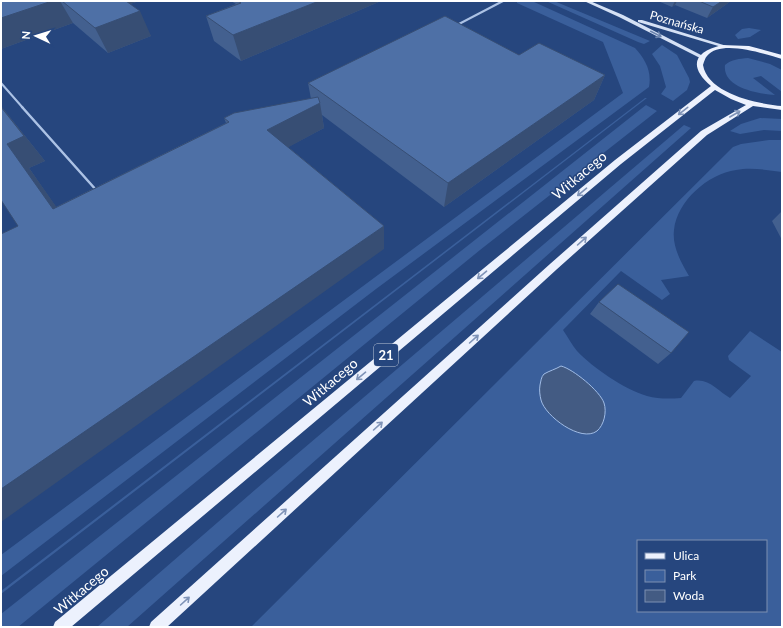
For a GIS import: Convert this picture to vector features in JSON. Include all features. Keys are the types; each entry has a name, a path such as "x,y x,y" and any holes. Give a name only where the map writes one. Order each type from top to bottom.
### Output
{"main road":[{"name":"Poznańska","path":"586,1 622,16 702,58"},
{"name":"Poznańska","path":"622,16 727,47"},
{"path":"782,57 756,48 727,47 708,52 702,58 700,66 704,76 714,87 731,97 770,108 782,108"},
{"name":"Witkacego","path":"60,627 618,162 714,87"},
{"path":"156,627 704,133 752,104"}],"lane":[{"path":"455,26 503,1"},
{"path":"1,83 98,193"}],"green space":[{"path":"517,1 532,1 635,48 642,56 649,71 649,87 376,289 1,576 1,555 623,93 603,42 517,3"},
{"path":"546,1 554,1 650,41 644,44 638,42"},
{"path":"749,28 761,30 750,37 738,39 735,35 742,29"},
{"path":"662,45 677,55 690,82 687,90 673,101 661,94 666,87 660,66 652,54"},
{"path":"748,58 770,64 782,70 782,92 761,76 753,78 775,95 751,91 735,84 729,79 726,73 725,65 733,60"},
{"path":"645,98 647,98 1,594 1,591"},
{"path":"646,105 657,111 480,250 18,627 1,627 1,614"},
{"path":"760,118 782,119 782,131 764,130 740,134 730,131 741,124"},
{"path":"684,125 691,128 127,627 97,627 263,483"},
{"path":"769,140 782,140 782,172 747,169 725,173 705,183 688,199 676,219 674,242 689,276 661,280 670,294 662,300 621,271 563,330 577,351 600,371 638,393 668,399 681,398 694,381 709,383 730,398 751,376 729,360 728,356 750,331 782,352 782,627 251,627 733,147 741,144"}],"water":[{"path":"561,366 572,371 586,381 604,403 605,414 603,422 597,431 590,434 573,431 556,420 544,406 540,393 542,378 544,374"}],"building":[{"path":"1,1 52,1 1,18"},
{"path":"62,1 126,1 140,11 95,28"},
{"path":"238,1 319,1 233,35 206,16 241,3"},
{"path":"699,1 722,1 713,7"},
{"path":"445,16 519,55 539,43 605,75 448,183 308,83"},
{"path":"318,97 320,103 267,130 384,226 1,489 1,234 18,226 1,200 1,107 24,136 7,144 53,209 229,122 224,118 234,113"},
{"path":"618,284 689,332 671,353 599,302"}]}
